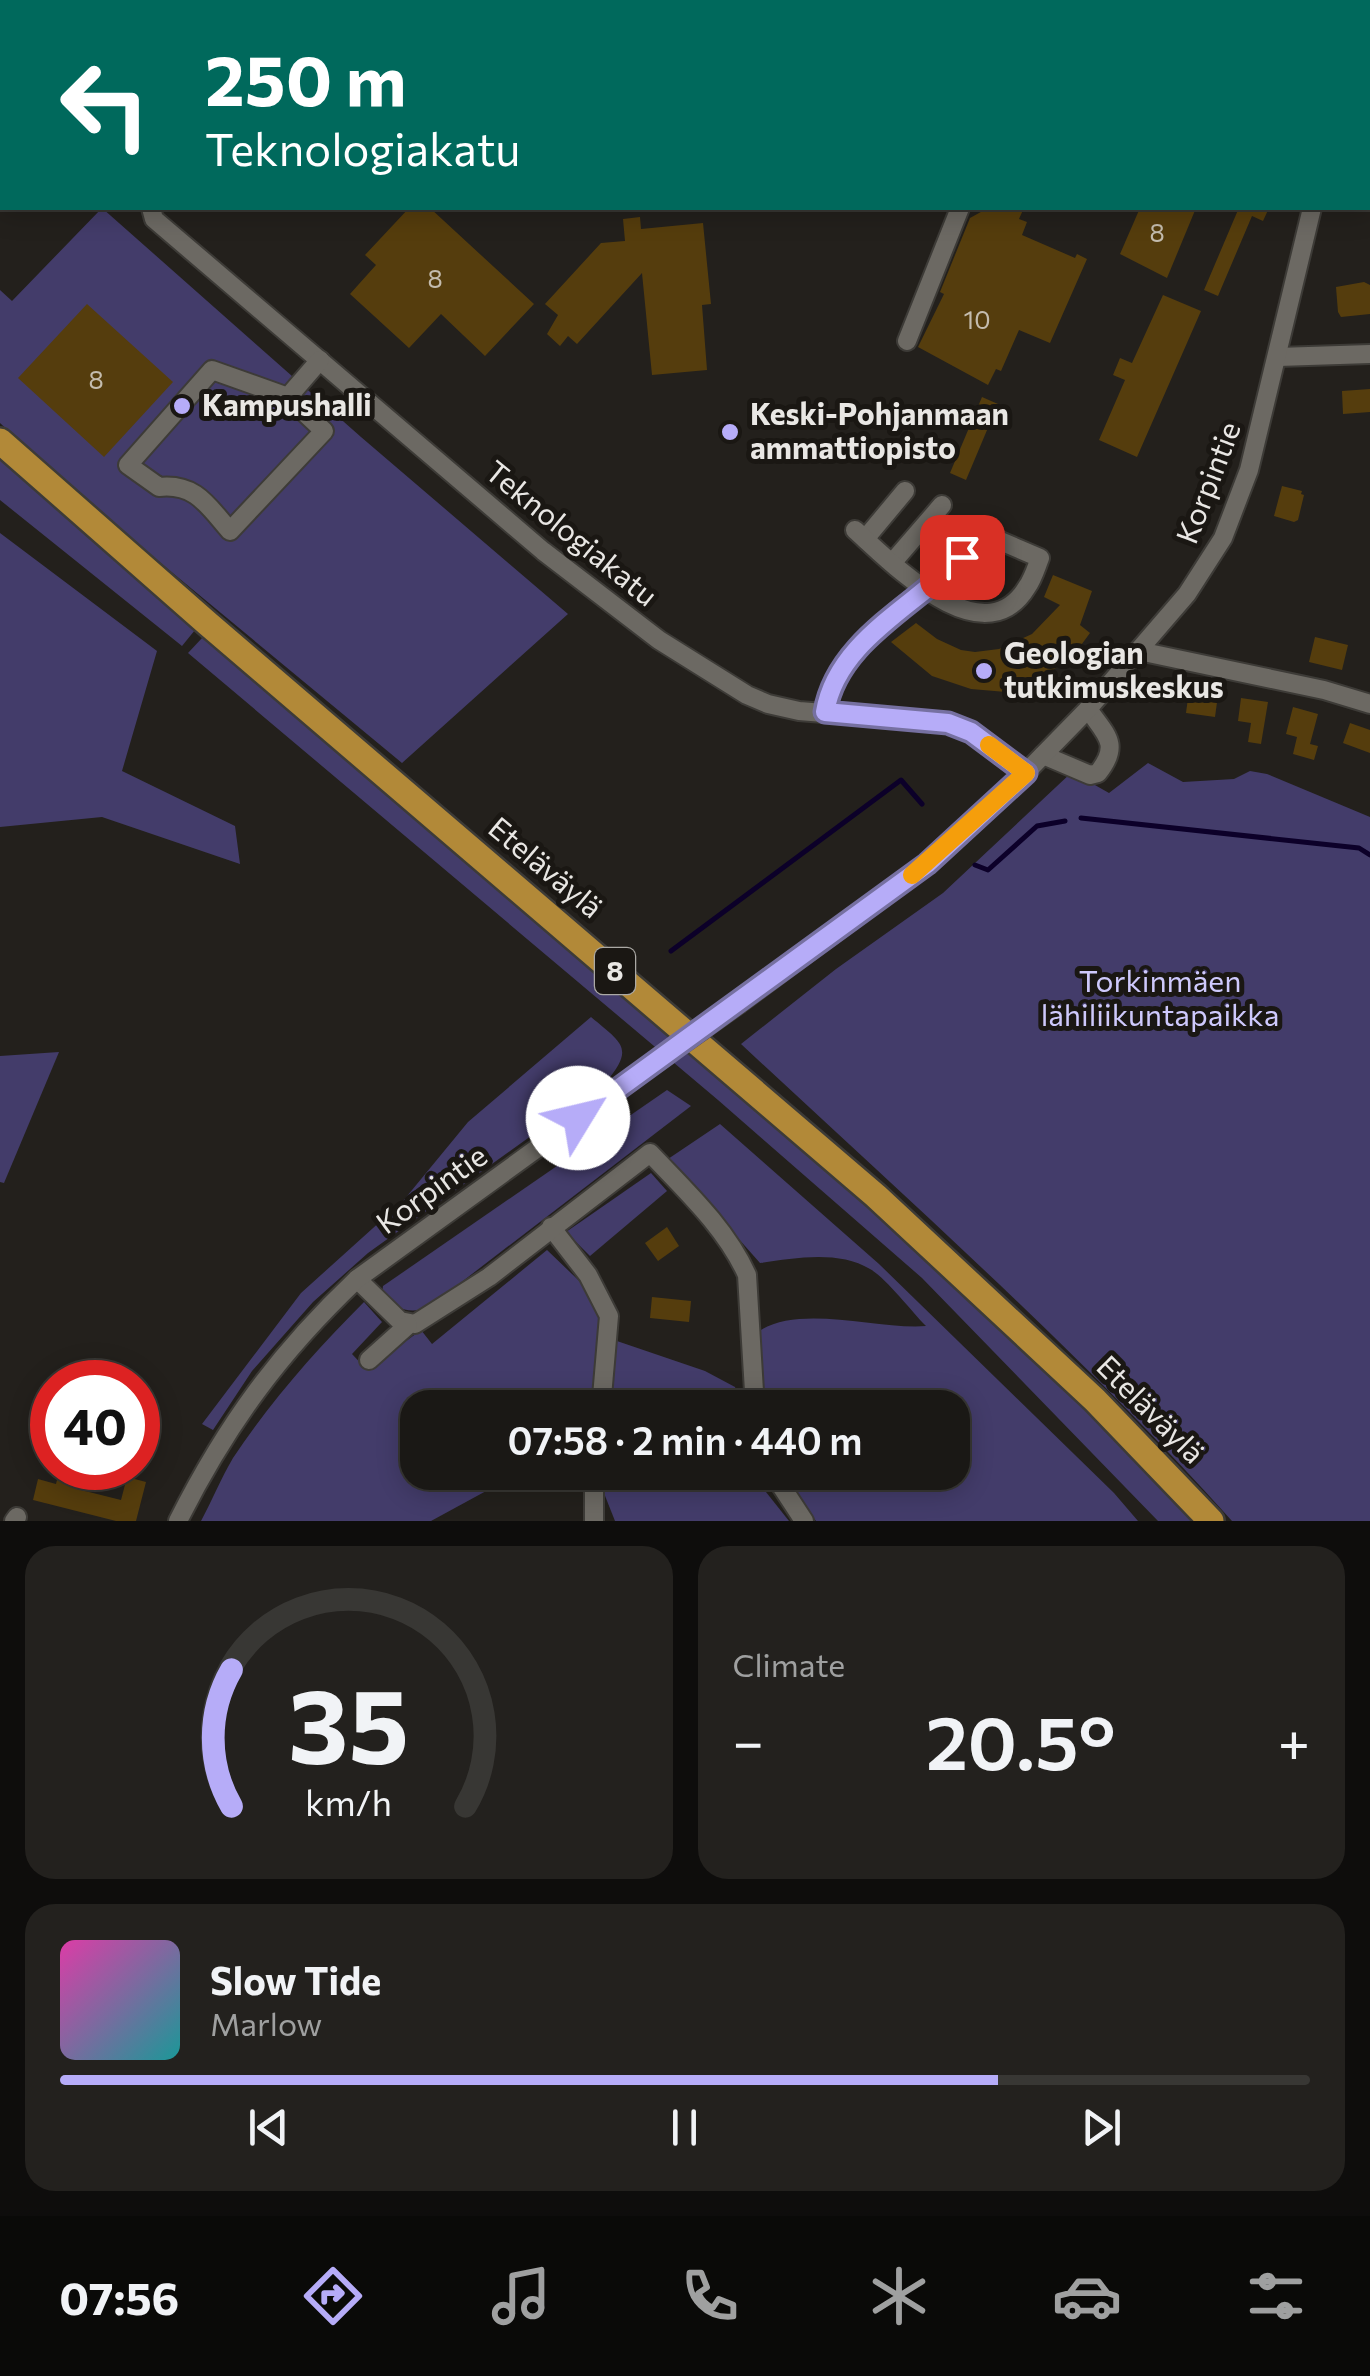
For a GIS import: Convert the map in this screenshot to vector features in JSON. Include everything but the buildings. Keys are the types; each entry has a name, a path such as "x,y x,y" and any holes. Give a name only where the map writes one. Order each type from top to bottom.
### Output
{"highway":[{"name":"Eteläväylä","path":"0,440 207,623 876,1196 1095,1400 1211,1521"}],"street":[{"name":"Teknologiakatu","path":"152,210 154,219 543,550 659,640 768,704 948,723 971,732 1026,773"},
{"path":"907,341 959,210"},
{"name":"Korpintie","path":"178,1521 206,1466 255,1391 296,1339 357,1279 927,864 1026,773 1088,709 1187,594 1223,538 1249,470 1312,210"},
{"path":"1278,357 1370,354"},
{"path":"288,397 320,360"},
{"path":"212,370 288,397 324,431 230,531 197,494 178,485 160,487 128,465 212,370"},
{"path":"825,712 828,691 838,673 906,603 924,591 940,581 984,534 1040,558 1027,588 1011,604 995,610 974,612 924,591 860,534 905,491"},
{"path":"892,563 942,506"},
{"path":"1138,651 1324,690 1370,704"},
{"path":"1043,755 1090,775 1098,773 1111,752 1110,741 1088,709"},
{"path":"369,1360 408,1325 423,1320 489,1277 650,1153 738,1254 747,1275 754,1390"},
{"path":"551,1227 588,1275 609,1316 603,1390"},
{"path":"357,1279 408,1325"},
{"path":"594,1490 594,1521"},
{"path":"784,1490 804,1521"}],"green space":[{"path":"104,210 568,614 402,763 64,483 0,423 0,290 12,301"},
{"path":"0,456 195,630 182,646 0,500"},
{"path":"0,533 157,651 122,771 235,826 240,864 102,817 0,827"},
{"path":"203,637 932,1261 1020,1344 1194,1521 1158,1521 922,1278 718,1100 188,653"},
{"name":"Torkinmäen lähiliikuntapaikka","path":"1148,763 1183,782 1234,779 1250,771 1267,774 1370,817 1370,1521 1232,1521 1053,1336 741,1044 836,969 943,893 1072,772 1109,793"},
{"path":"591,1017 621,1046 620,1061 606,1082 368,1253 313,1302 252,1371 213,1430 202,1424 301,1293 403,1201 468,1122"},
{"path":"59,1052 4,1183 0,1182 0,1056"},
{"path":"667,1090 691,1106 429,1307 404,1309 382,1295 383,1286"},
{"path":"720,1124 879,1264 1138,1521 816,1521 791,1490 970,1490 970,1390 760,1390 758,1332 775,1324 816,1318 926,1326 884,1280 858,1263 816,1257 760,1263 668,1159"},
{"path":"651,1173 667,1191 590,1256 566,1232"},
{"path":"547,1250 597,1298 614,1340 705,1371 736,1390 400,1390 400,1490 488,1490 431,1521 201,1521 233,1458 263,1416 311,1357 364,1302 382,1322 352,1354 367,1370 421,1330 432,1344"},
{"path":"603,1490 764,1490 789,1521 615,1521"}],"waterway":[{"path":"671,951 901,780 922,804"},
{"path":"1081,818 1359,848 1370,855"},
{"path":"975,865 988,870 1037,826 1065,821"}],"slow traffic":[{"path":"912,875 1026,773 989,745"}],"place":[{"name":"Kampushalli","path":"182,406"},
{"name":"Keski-Pohjanmaan ammattiopisto","path":"730,432"},
{"name":"Geologian tutkimuskeskus","path":"984,671"}],"route":[{"path":"578,1118 927,864 1026,773 971,732 948,723 825,712 828,691 852,656 906,603 940,581 962,557"}]}
